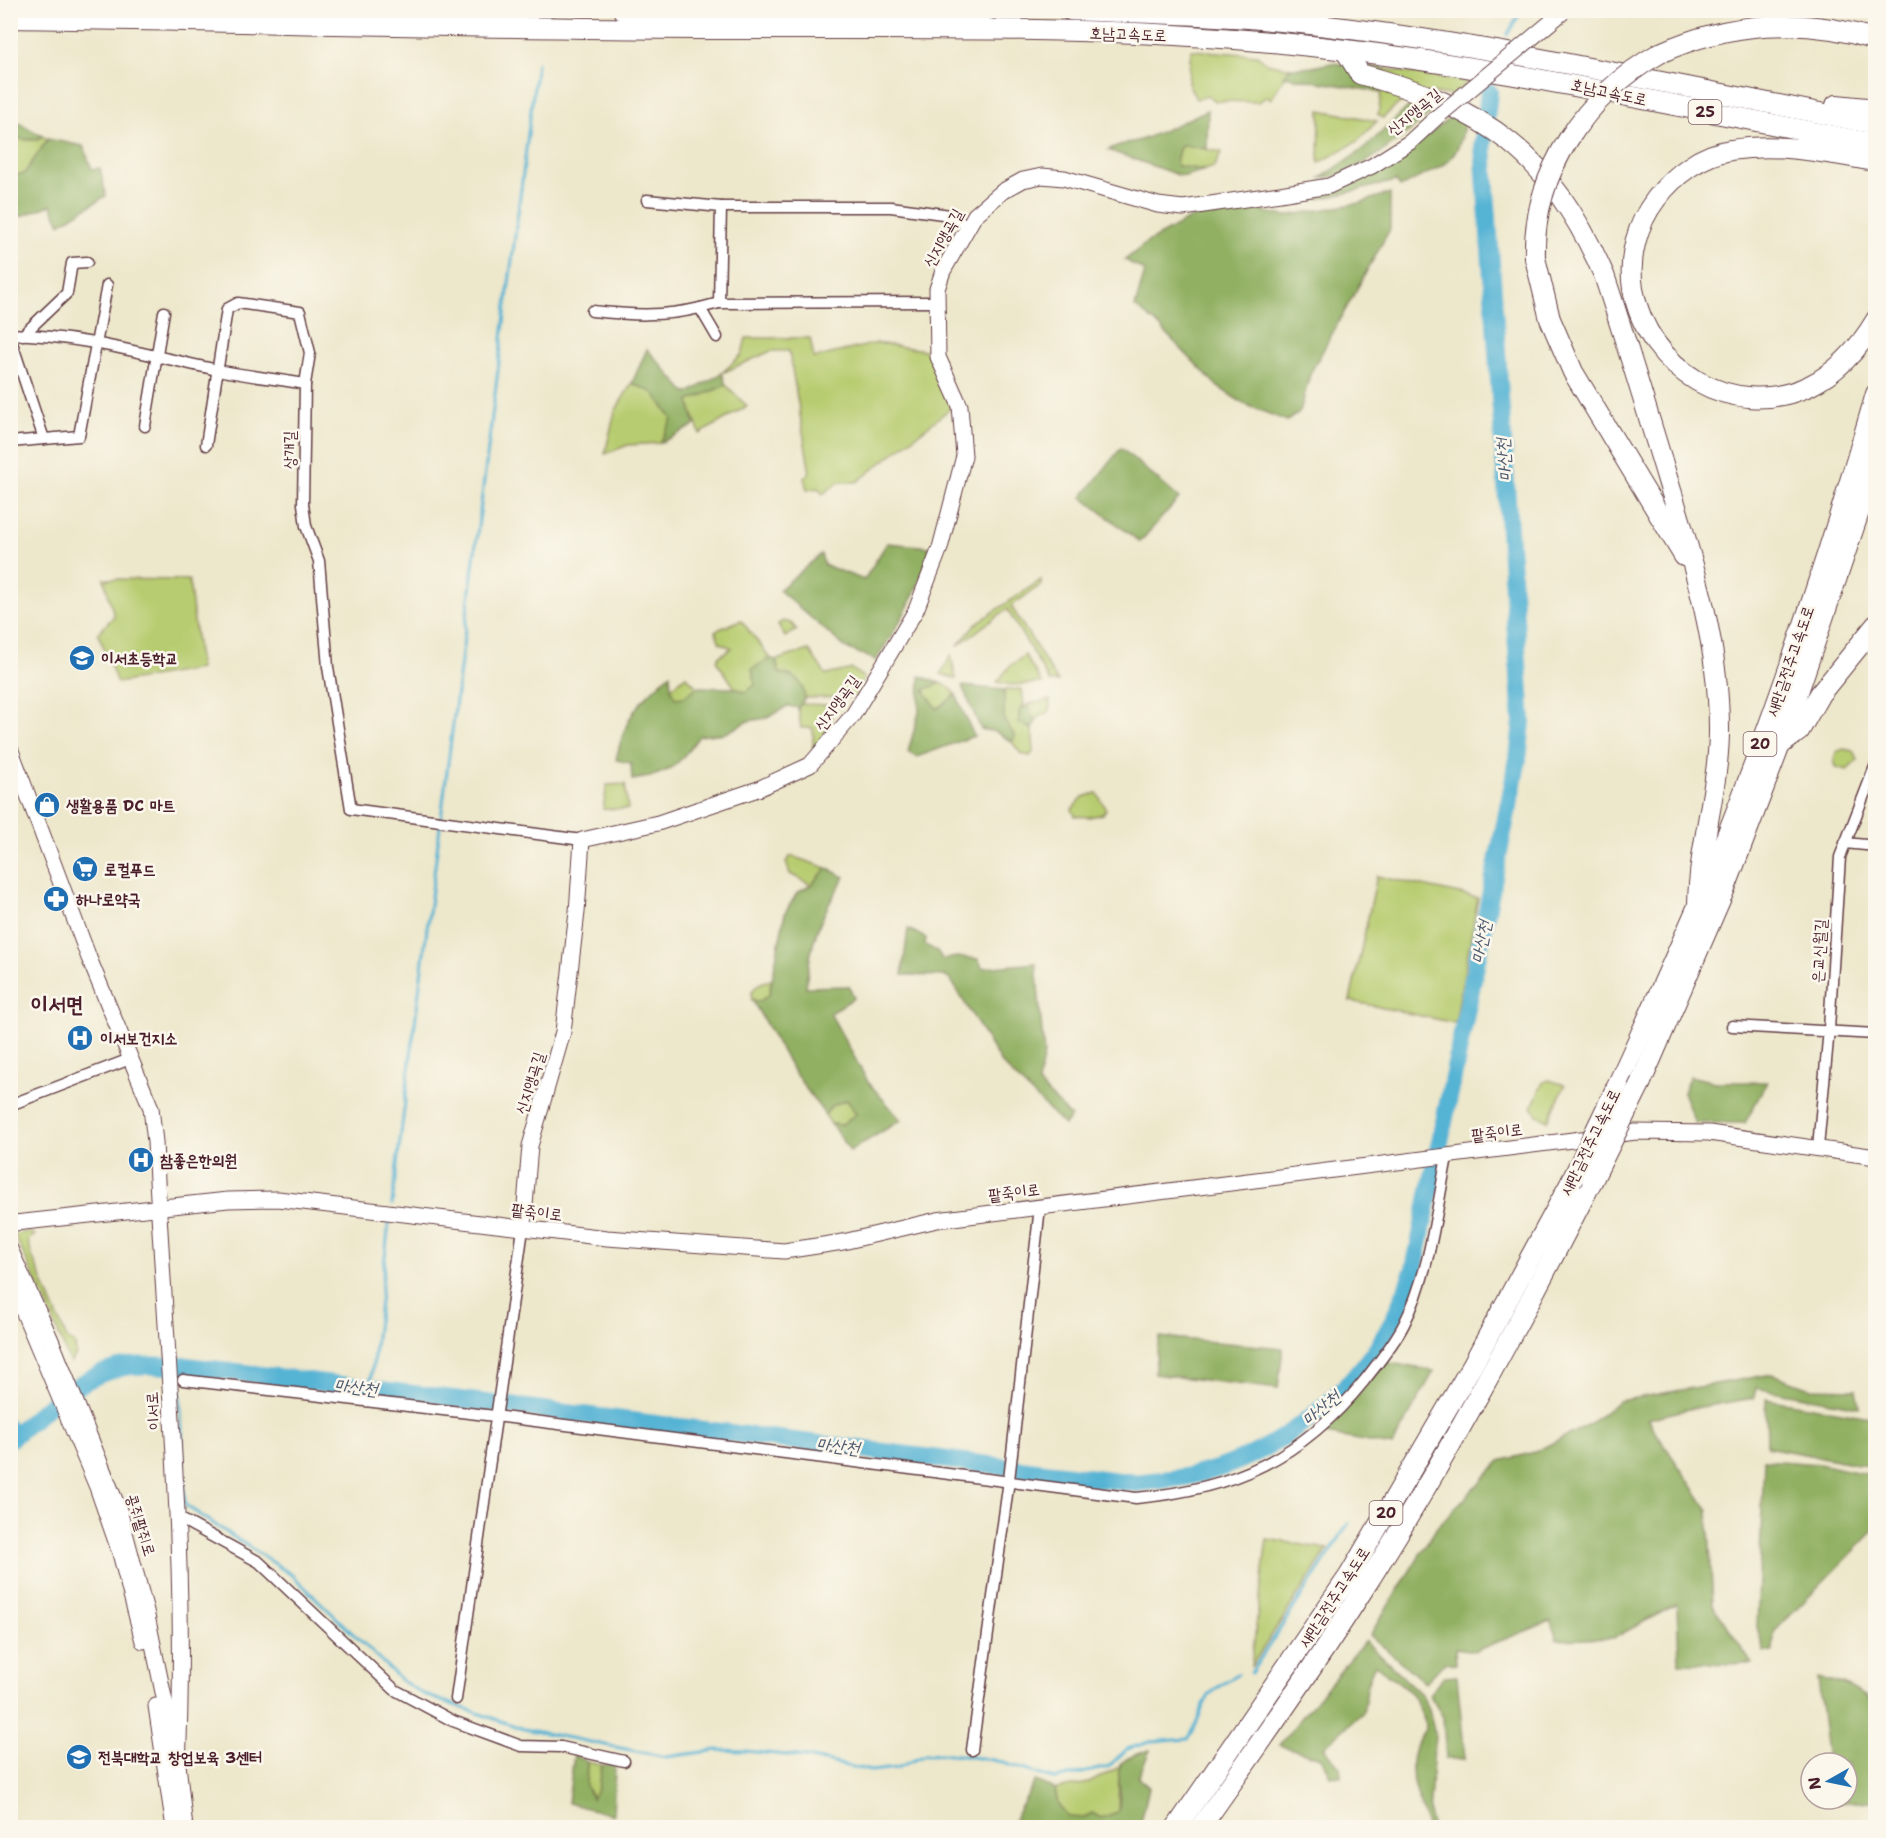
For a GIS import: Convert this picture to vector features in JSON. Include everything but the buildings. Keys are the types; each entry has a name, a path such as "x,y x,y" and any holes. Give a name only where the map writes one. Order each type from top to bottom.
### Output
{"highway":[{"path":"623,10 912,14 988,10"},
{"name":"호남고속도로","path":"1070,10 1193,15 1380,33 1559,63 1875,124"},
{"path":"1193,15 1214,10"},
{"name":"호남고속도로","path":"10,18 443,27 1028,31 1200,36 1345,50 1536,77 1875,144"},
{"path":"1698,578 1621,455 1573,372 1550,320 1535,258 1535,219 1539,200 1561,150 1587,114 1605,95 1646,61 1660,54 1702,36 1782,24 1836,29 1875,40"},
{"path":"1345,50 1360,74 1434,98 1476,117 1512,143 1565,200 1587,236 1604,275 1698,578 1711,636 1719,732 1713,803 1699,869 1698,904"},
{"path":"1717,93 1875,108"},
{"path":"1678,106 1802,148 1875,161"},
{"path":"1802,148 1759,147 1728,150 1708,157 1688,169 1662,191 1646,215 1633,252 1631,277 1643,324 1666,359 1693,380 1725,393 1765,396 1786,394 1809,386 1837,369 1865,338 1875,320"},
{"name":"새만금전주고속도로","path":"1176,1827 1349,1576 1473,1364 1571,1182 1618,1084 1698,904 1774,707 1819,578 1875,394"},
{"name":"새만금전주고속도로","path":"1200,1827 1360,1595 1504,1349 1641,1082 1726,886 1780,745 1875,462"},
{"path":"1780,745 1799,731 1820,694 1875,625"}],"street":[{"name":"신지앵곡길","path":"351,809 582,840 658,823 758,789 810,765 853,716 916,610 940,548 964,456 960,406 938,357 935,302 943,271 975,215 1003,191 1023,180 1042,176 1064,178 1158,205 1183,208 1329,186 1372,166 1410,142 1564,11"},
{"path":"647,200 721,207 891,207 950,215 968,226"},
{"path":"719,303 721,207"},
{"path":"22,335 67,292 72,263 87,262"},
{"path":"10,442 79,436 107,285"},
{"path":"592,312 660,315 719,303 935,302"},
{"name":"상개길","path":"218,370 227,309 238,303 300,312 310,353 305,384 303,504 306,526 319,561 328,667 351,809"},
{"path":"700,308 717,337"},
{"path":"145,426 164,312"},
{"path":"44,439 10,336 22,335 96,342 218,370 305,384"},
{"path":"206,445 218,370"},
{"name":"이서로","path":"10,748 151,1108 177,1517 182,1689 178,1764"},
{"name":"은교신월길","path":"1818,1147 1829,1029 1840,856 1875,764"},
{"name":"신지앵곡길","path":"523,1229 530,1146 563,1032 578,912 582,840"},
{"path":"1845,843 1875,846"},
{"path":"1732,1026 1829,1029 1875,1034"},
{"path":"10,1105 130,1059"},
{"name":"팥죽이로","path":"15,1223 228,1200 278,1199 608,1238 784,1251 843,1242 937,1220 1636,1132 1709,1133 1875,1157"},
{"path":"183,1380 496,1413 1009,1477 1136,1498 1167,1495 1245,1475 1312,1436 1342,1408 1404,1325 1426,1264 1446,1157"},
{"path":"972,1750 1009,1477 1040,1207"},
{"path":"456,1699 523,1229"},
{"name":"콩쥐팥쥐로","path":"10,1249 75,1417 119,1510 146,1611 178,1764 185,1827"},
{"name":"콩쥐팥쥐로","path":"10,1280 28,1320 57,1372"},
{"path":"10,1304 28,1320"},
{"name":"콩쥐팥쥐로","path":"75,1417 112,1531 147,1656 167,1764 174,1827"},
{"path":"177,1517 259,1562 396,1690 453,1721 521,1746 561,1747 624,1761"}],"green space":[{"path":"1191,50 1257,55 1267,63 1290,68 1271,99 1267,96 1259,102 1216,101 1208,96 1196,99 1188,83"},
{"path":"1331,63 1385,69 1380,92 1283,76 1290,68"},
{"path":"1385,69 1469,82 1452,95 1414,95 1400,103 1383,118 1378,115"},
{"path":"1419,101 1428,101 1435,110 1366,162 1335,176 1321,178 1365,148 1407,108"},
{"path":"1461,108 1465,110 1463,128 1455,152 1439,167 1428,173 1400,187 1396,181 1329,197 1285,204 1282,200 1339,187 1384,169"},
{"path":"1208,110 1207,149 1183,145 1179,149 1176,162 1178,166 1205,170 1185,176 1178,175 1108,150 1151,136"},
{"path":"1320,110 1377,121 1358,141 1319,163"},
{"path":"11,118 42,136 38,140 22,139 11,135"},
{"path":"10,135 26,140 35,140 42,136 48,139 24,174 11,175"},
{"path":"48,139 83,146 92,169 100,168 106,196 60,224 51,205 11,220 11,175 24,174"},
{"path":"1183,145 1222,152 1214,167 1205,170 1178,166 1176,162 1179,149"},
{"path":"1390,193 1390,229 1310,374 1300,412 1287,421 1244,404 1218,387 1155,322 1135,307 1145,271 1125,260 1148,242 1191,218 1243,207 1285,216 1359,203"},
{"path":"746,338 810,338 814,358 877,343 931,351 951,408 857,482 839,482 823,494 818,488 807,490 804,478 810,473 789,351 771,351 722,373 742,354"},
{"path":"647,349 687,394 722,373 726,385 689,401 695,425 660,443 672,419 654,393 632,383"},
{"path":"632,383 654,393 672,419 660,443 628,445 605,454 615,411"},
{"path":"726,385 747,406 700,434 688,401"},
{"path":"1121,448 1179,498 1140,542 1082,497"},
{"path":"887,543 930,547 915,592 876,660 846,648 779,590 821,554 824,565 864,580"},
{"path":"104,579 189,580 200,669 117,683 98,633 114,616"},
{"path":"1041,580 1041,585 1011,606 1058,682 1050,682 1007,609 957,646 977,623"},
{"path":"741,620 770,658 753,669 755,685 745,692 735,688 717,662 718,657 732,648 720,643 715,631"},
{"path":"783,621 791,623 797,630 785,637 778,624"},
{"path":"809,650 826,675 852,669 864,678 855,697 805,698 798,680 779,673 776,660"},
{"path":"951,655 956,679 941,674"},
{"path":"1025,655 1042,683 1011,685 997,682 1010,666"},
{"path":"770,658 776,660 779,673 794,677 800,683 805,698 798,708 788,706 767,718 748,721 726,733 699,736 678,762 656,775 632,780 631,763 616,760 624,731 634,711 670,674 671,688 675,698 684,697 697,687 735,688 745,692 755,685 752,669"},
{"path":"686,676 697,687 684,697 675,699 671,688"},
{"path":"920,676 940,683 924,690 937,709 956,695 974,736 917,757 908,752 919,712"},
{"path":"940,683 950,687 956,695 937,709 923,690"},
{"path":"962,686 1004,690 1004,721 1015,736 1012,742 996,732 981,729"},
{"path":"1022,689 1024,705 1019,711 1019,722 1032,729 1034,751 1030,756 1021,754 1012,742 1015,736 1004,721 1004,690"},
{"path":"1050,700 1050,711 1038,717 1036,721 1030,714 1029,704"},
{"path":"801,704 829,705 832,718 823,728 828,734 813,748 813,728 801,728 798,708"},
{"path":"1029,704 1030,714 1036,721 1032,729 1019,723 1019,711"},
{"path":"1844,749 1853,751 1858,760 1847,770 1836,767 1834,760 1836,752"},
{"path":"625,784 628,809 603,809 607,785"},
{"path":"1097,793 1106,809 1103,814 1089,817 1075,816 1072,809 1083,797"},
{"path":"791,856 827,868 811,885 790,874 786,862"},
{"path":"827,868 845,877 818,929 810,956 806,987 849,986 854,998 830,1013 868,1082 901,1120 850,1151 831,1124 841,1125 856,1114 847,1100 831,1106 825,1115 794,1072 752,1000 760,1001 769,995 785,913 797,893 811,885"},
{"path":"1377,876 1478,898 1455,1023 1350,1001"},
{"path":"908,929 926,938 925,945 937,951 943,960 956,957 978,959 983,968 1036,963 1044,1054 1038,1083 1071,1117 1064,1125 1001,1063 951,980 944,976 902,975"},
{"path":"771,980 769,996 760,1001 752,1000 751,994 757,986"},
{"path":"1690,1076 1715,1082 1767,1082 1745,1123 1695,1123 1683,1092"},
{"path":"1549,1080 1565,1085 1548,1121 1537,1115 1532,1107 1543,1082"},
{"path":"847,1099 856,1114 841,1125 831,1124 825,1115 831,1106"},
{"path":"29,1232 35,1235 28,1240 32,1256 67,1339 75,1344 76,1354 70,1363 46,1302 14,1234"},
{"path":"1159,1337 1283,1348 1278,1389 1154,1374"},
{"path":"1385,1362 1434,1371 1392,1446 1325,1434"},
{"path":"1772,1374 1810,1388 1856,1389 1859,1407 1756,1388 1754,1398 1647,1419 1708,1510 1713,1605 1752,1664 1679,1663 1677,1604 1614,1638 1557,1640 1551,1621 1475,1651 1455,1648 1456,1664 1445,1662 1425,1683 1370,1635 1437,1527 1500,1461 1535,1452 1588,1425 1619,1401"},
{"path":"1766,1399 1875,1418 1875,1467 1767,1447"},
{"path":"1764,1460 1819,1464 1876,1476 1875,1530 1774,1632 1773,1652 1764,1652 1757,1627"},
{"path":"1267,1539 1328,1549 1251,1667"},
{"path":"1365,1641 1422,1695 1429,1710 1435,1735 1429,1813 1433,1827 1427,1827 1413,1777 1413,1753 1426,1728 1422,1715 1408,1690 1375,1665 1369,1677 1363,1712 1324,1747 1340,1767 1341,1777 1330,1776 1321,1758 1279,1745"},
{"path":"1457,1676 1465,1759 1446,1759 1443,1717 1429,1694 1444,1677"},
{"path":"1818,1678 1844,1684 1875,1702 1875,1801 1859,1802 1859,1751 1827,1751"},
{"path":"1150,1750 1138,1778 1149,1787 1140,1827 1010,1827 1035,1781 1055,1789 1058,1805 1068,1817 1084,1818 1092,1813 1101,1818 1118,1812 1120,1765 1135,1755"},
{"path":"574,1755 587,1762 586,1786 592,1799 598,1788 602,1765 615,1766 613,1815 568,1803"},
{"path":"587,1762 602,1765 598,1788 593,1799 586,1786"},
{"path":"1119,1767 1118,1812 1101,1818 1092,1813 1084,1819 1068,1817 1058,1805 1055,1789 1089,1783"}],"waterway":[{"name":"마산천","path":"1507,35 1522,10"},
{"path":"392,1204 537,63"},
{"name":"마산천","path":"10,1439 66,1394 97,1375 131,1366 187,1366 1135,1483 1179,1478 1223,1467 1279,1439 1306,1421 1331,1400 1354,1377 1389,1328 1414,1269 1518,759 1522,722 1483,145 1489,92"},
{"path":"370,1390 389,1222"},
{"path":"179,1366 185,1505 292,1575 402,1681 425,1695 524,1729 666,1757 718,1750 745,1751 807,1757 871,1771 897,1768 925,1755 949,1754 993,1760 1055,1779 1108,1767 1127,1749 1150,1742 1188,1739 1210,1695 1238,1674"},
{"path":"10,1420 20,1431"},
{"path":"1251,1673 1349,1523"}],"place":[{"name":"이서초등학교","path":"82,658"},
{"name":"생활용품 DC 마트","path":"47,805"},
{"name":"로컬푸드","path":"85,869"},
{"name":"하나로약국","path":"56,899"},
{"name":"이서보건지소","path":"80,1038"},
{"name":"참좋은한의원","path":"141,1160"},
{"name":"전북대학교 창업보육 3센터","path":"79,1757"}],"district":[{"name":"이서면","path":"57,1004"}]}
